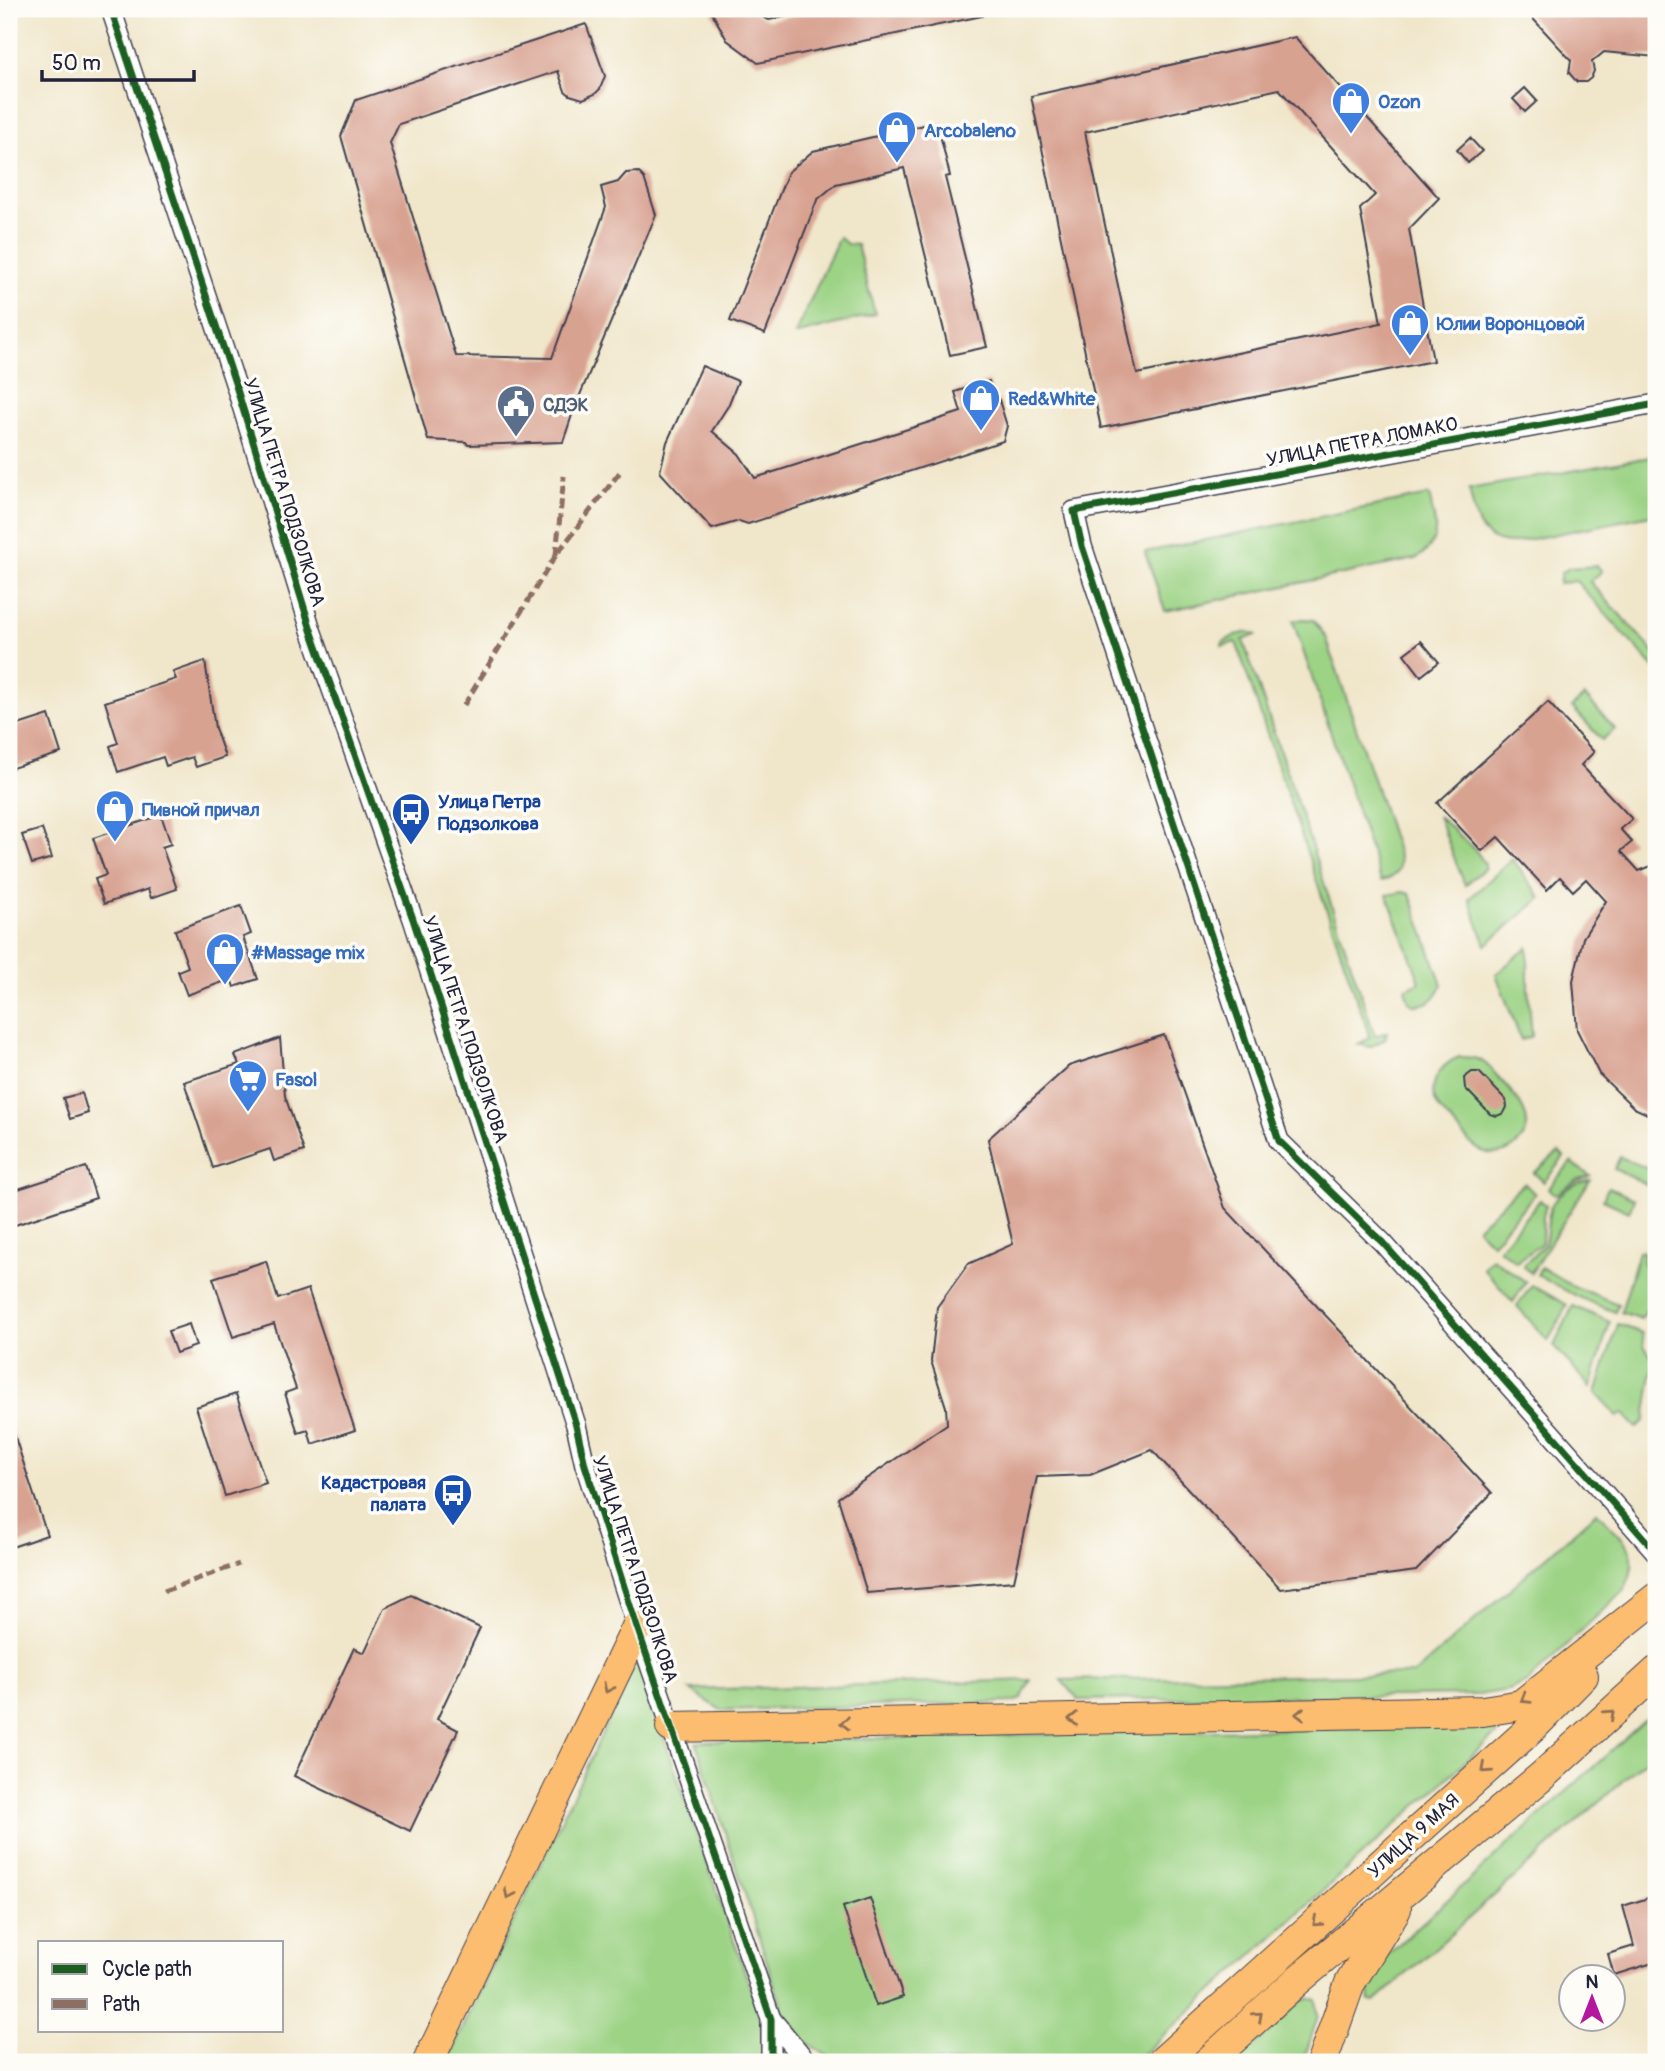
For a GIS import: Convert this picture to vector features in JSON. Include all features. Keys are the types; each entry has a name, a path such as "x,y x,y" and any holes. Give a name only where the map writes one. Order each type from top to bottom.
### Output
{"main road":[{"path":"671,1727 1483,1711 1521,1705 1656,1599"},
{"name":"УЛИЦА 9 МАЯ","path":"1161,2062 1533,1727 1656,1599"},
{"path":"428,2062 637,1627"},
{"name":"УЛИЦА 9 МАЯ","path":"1208,2062 1298,1980 1541,1777 1656,1672"},
{"path":"1322,2062 1350,1983 1410,1887"}],"street":[{"name":"УЛИЦА ПЕТРА ПОДЗОЛКОВА","path":"111,9 232,373 311,630 384,832 484,1135 576,1425 584,1465 597,1497 637,1627 771,2020 771,2062"},
{"name":"УЛИЦА ПЕТРА ЛОМАКО","path":"1656,404 1074,511 1082,546 1279,1141 1383,1243 1656,1552"},
{"name":"УЛИЦА ПЕТРА ПОДЗОЛКОВА","path":"771,2020 807,2062"}],"green space":[{"path":"839,237 847,244 857,245 875,314 795,335"},
{"path":"1656,456 1656,514 1512,543 1491,538 1484,533 1476,518 1469,489"},
{"path":"1429,495 1435,523 1434,539 1424,553 1415,559 1165,611 1145,552"},
{"path":"1597,566 1602,571 1590,582 1656,654 1656,670 1576,581 1559,583 1561,573 1569,568"},
{"path":"1313,620 1326,637 1399,857 1398,870 1386,880 1381,881 1293,621"},
{"path":"1249,632 1256,635 1243,640 1375,1036 1387,1032 1385,1039 1370,1047 1358,1044 1370,1038 1236,642 1222,646 1223,642 1236,635"},
{"path":"1585,696 1615,729 1602,740 1572,707"},
{"path":"1438,816 1476,851 1485,864 1485,868 1465,885"},
{"path":"1512,859 1541,898 1486,945 1469,899"},
{"path":"1403,892 1410,894 1442,985 1431,1000 1419,1005 1413,1005 1409,1001 1405,989 1420,982 1387,895"},
{"path":"1528,947 1532,1036 1521,1040 1496,974"},
{"path":"1459,1057 1475,1058 1486,1064 1519,1102 1527,1120 1527,1129 1515,1146 1493,1154 1477,1148 1439,1108 1433,1092 1436,1078 1445,1065"},
{"path":"1559,1152 1564,1157 1544,1182 1534,1173"},
{"path":"1620,1157 1654,1171 1650,1186 1614,1169"},
{"path":"1571,1162 1590,1176 1576,1181 1555,1195 1549,1188"},
{"path":"1590,1180 1531,1273 1524,1267 1545,1244 1549,1213 1555,1200 1569,1188"},
{"path":"1524,1183 1535,1194 1492,1243 1477,1228"},
{"path":"1608,1187 1634,1199 1629,1212 1603,1200"},
{"path":"1540,1200 1546,1205 1542,1243 1516,1262 1499,1249"},
{"path":"1639,1251 1644,1252 1643,1262 1656,1296 1641,1319 1621,1312"},
{"path":"1492,1258 1526,1282 1513,1302 1483,1268"},
{"path":"1541,1267 1571,1285 1618,1304 1615,1312 1537,1275"},
{"path":"1532,1285 1567,1305 1548,1341 1517,1306"},
{"path":"1573,1306 1610,1322 1590,1387 1554,1346"},
{"path":"1618,1324 1642,1333 1644,1346 1654,1360 1645,1420 1637,1428 1623,1413 1618,1417 1596,1393"},
{"path":"1597,1512 1628,1547 1632,1556 1630,1578 1623,1591 1527,1682 1508,1690 1478,1695 1078,1700 1061,1680 1414,1674"},
{"path":"637,1660 758,2010 764,2038 762,2062 447,2062"},
{"path":"1031,1680 1021,1699 1013,1702 721,1710 690,1690"},
{"path":"1656,1710 1656,1751 1375,2002 1370,2001 1371,1983 1386,1956"},
{"path":"1494,1725 1498,1732 1134,2062 836,2062 804,2040 783,2011 696,1742"},
{"path":"1305,1998 1316,2000 1318,2016 1303,2062 1235,2062"}],"building":[{"path":"710,9 754,9 756,14 769,20 825,9 981,9 982,16 758,63 727,40"},
{"path":"1524,9 1656,9 1656,57 1604,52 1592,62 1594,71 1591,78 1586,82 1577,82 1569,73 1571,60"},
{"path":"586,24 605,76 595,94 583,99 570,95 565,91 558,71 399,124 390,143 456,356 552,358 606,207 601,187 618,182 626,173 638,172 644,178 656,215 574,409 563,442 468,445 466,442 428,440 341,136 356,100"},
{"path":"1295,37 1439,198 1409,229 1433,361 1101,428 1031,96","holes":["1279,89 1375,195 1360,209 1381,323 1137,374 1085,132"]},
{"path":"1525,88 1537,101 1525,112 1513,99"},
{"path":"937,122 950,176 945,177 987,347 950,355 904,168 836,184 817,200 765,334 730,321 788,172 813,151"},
{"path":"1470,138 1482,151 1468,163 1457,150"},
{"path":"702,366 738,381 728,406 712,431 739,454 755,478 961,412 955,392 989,381 995,401 999,400 1007,426 1003,441 748,524 739,521 712,529 660,472 667,442"},
{"path":"1421,641 1439,662 1421,676 1404,654"},
{"path":"205,661 215,728 225,757 196,767 192,757 166,766 163,757 118,772 110,746 118,743 105,702 176,679 173,672"},
{"path":"1548,702 1594,752 1581,765 1632,819 1620,829 1632,842 1621,851 1639,871 1656,864 1656,1118 1634,1108 1599,1074 1577,1030 1573,981 1583,938 1606,901 1586,879 1573,891 1560,877 1547,890 1498,837 1482,851 1437,803"},
{"path":"49,715 61,753 9,769 9,728"},
{"path":"161,815 171,844 162,847 177,889 151,898 148,889 104,904 95,879 106,875 93,838"},
{"path":"42,829 52,858 32,864 22,835"},
{"path":"241,906 251,934 243,937 258,979 234,987 231,979 187,995 178,971 188,967 175,930"},
{"path":"1164,1035 1225,1208 1492,1493 1416,1571 1281,1589 1152,1450 1090,1475 1037,1477 1014,1581 867,1593 838,1498 947,1424 946,1407 931,1361 937,1307 968,1264 1013,1244 988,1139 1069,1066"},
{"path":"280,1038 285,1096 304,1151 274,1161 270,1149 213,1168 184,1082 239,1064 235,1055"},
{"path":"1472,1072 1479,1072 1506,1100 1504,1113 1497,1116 1490,1114 1465,1088 1464,1078"},
{"path":"82,1093 88,1113 70,1119 63,1098"},
{"path":"86,1167 96,1198 9,1227 9,1192"},
{"path":"266,1261 278,1299 308,1289 355,1430 312,1444 308,1430 298,1433 285,1393 296,1389 274,1324 233,1337 213,1278"},
{"path":"189,1324 196,1346 176,1353 168,1331"},
{"path":"236,1394 266,1483 225,1496 196,1407"},
{"path":"12,1428 47,1535 9,1548 9,1429"},
{"path":"411,1595 480,1628 437,1719 458,1730 410,1831 294,1776 354,1648 364,1653 385,1608"},
{"path":"870,1898 903,1997 876,2006 843,1907"},
{"path":"1648,1898 1656,1923 1656,1962 1626,1971 1626,1962 1610,1962 1608,1954 1634,1946 1623,1906"}],"marked path":[{"path":"464,705 556,555 620,472"},
{"path":"556,555 564,476"},
{"path":"164,1591 239,1564"}],"cycle path":[{"path":"111,9 236,386 311,630 413,919 576,1425 585,1465 637,1627 771,2019 771,2062"},
{"path":"1656,404 1074,511 1082,546 1279,1141 1383,1243 1656,1552"}],"place":[{"name":"Ozon","path":"1351,135"},
{"name":"Arcobaleno","path":"897,164"},
{"name":"Юлии Воронцовой","path":"1410,357"},
{"name":"Red&White","path":"981,432"},
{"name":"СДЭК","path":"516,438"},
{"name":"Пивной причал","path":"115,843"},
{"name":"Улица Петра Подзолкова","path":"411,846"},
{"name":"#Massage mix","path":"225,986"},
{"name":"Fasol","path":"248,1113"},
{"name":"Кадастровая палата","path":"453,1527"}]}
